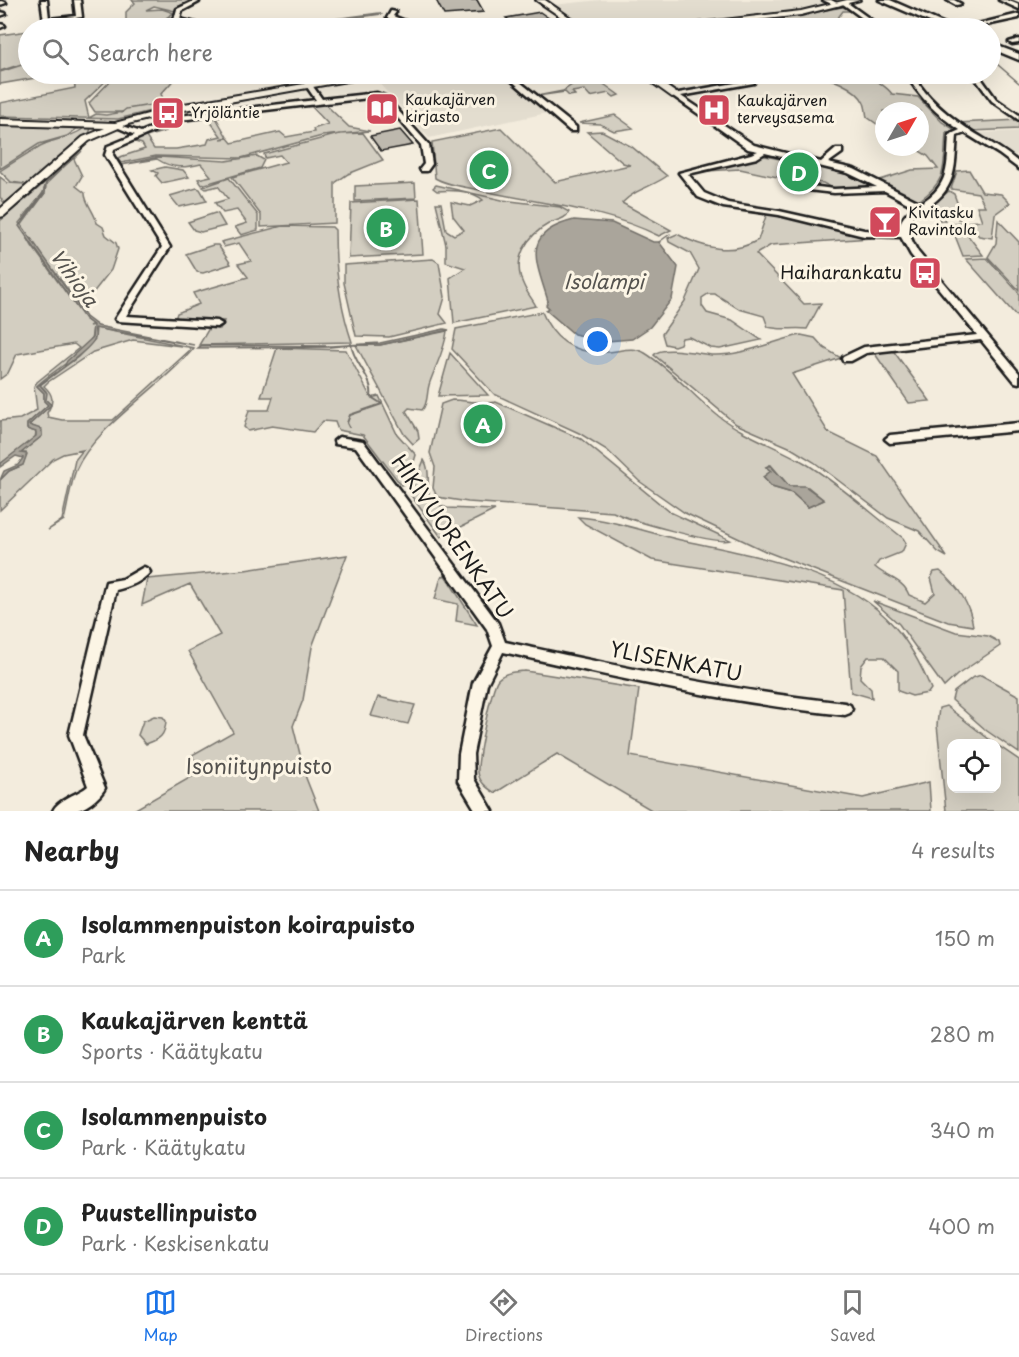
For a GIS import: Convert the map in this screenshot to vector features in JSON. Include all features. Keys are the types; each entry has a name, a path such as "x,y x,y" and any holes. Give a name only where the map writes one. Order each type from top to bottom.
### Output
{"main road":[{"path":"540,0 566,18"},
{"path":"759,18 794,14 856,0"},
{"path":"884,0 926,18"},
{"path":"893,0 935,18"},
{"path":"1001,50 1019,57"},
{"path":"0,214 79,147 115,126 184,107 317,84"},
{"path":"311,85 318,84"},
{"path":"659,84 675,95"},
{"path":"0,122 115,126"}],"street":[{"path":"44,0 45,18"},
{"path":"70,18 79,17 77,0"},
{"path":"826,0 841,4 863,18"},
{"path":"950,0 958,3"},
{"path":"1002,0 1019,6"},
{"path":"177,18 179,10 196,2"},
{"path":"392,18 389,17 393,12"},
{"path":"1001,20 1019,16"},
{"path":"519,84 573,129"},
{"path":"675,95 740,84"},
{"path":"916,84 929,103 965,131 1005,155 1019,167"},
{"path":"982,84 993,100 1019,118"},
{"path":"311,85 320,101"},
{"path":"675,95 745,144 763,151 854,173 920,206"},
{"path":"217,324 120,319 166,247 108,155 114,146 179,118 373,96 383,97 425,145 428,164 424,169"},
{"path":"115,126 140,134"},
{"path":"965,131 953,135 947,182 906,219 903,235 914,253 1019,380"},
{"path":"763,151 754,156 682,173 701,195 726,205 779,213 864,233 903,235"},
{"path":"824,164 839,151"},
{"path":"802,187 834,191 887,189"},
{"path":"847,359 864,350 984,338"},
{"path":"890,439 1019,426"},
{"name":"HIKIVUORENKATU","path":"339,441 359,444 493,627 500,646 480,683 466,754 466,781 485,811"},
{"path":"61,811 88,796 97,788 76,735 111,586 126,583 144,572"},
{"name":"YLISENKATU","path":"500,646 663,683 789,704 845,709"}],"shaded area":[{"path":"600,0 843,0 781,13 731,18 572,18 553,5"},
{"path":"380,84 514,84 547,113 429,138"},
{"path":"1019,131 1019,154 1012,156 978,133"}],"green space":[{"path":"132,0 196,0 175,11 154,6 146,10 162,9 174,13 166,18 126,18 126,12 135,3"},
{"path":"842,7 855,11 843,11 838,18 786,18"},
{"path":"379,13 381,14 353,18 341,18"},
{"path":"18,32 18,65 0,71 0,35"},
{"path":"18,66 18,81 0,84 0,72"},
{"path":"74,84 103,84 85,101 89,118 96,114 123,112 95,112 89,103 107,84 170,84 161,94 167,107 118,119 0,116 0,103 75,88"},
{"path":"573,84 604,84 619,95 614,97 609,93 590,97 584,90 572,92 575,95 569,96 565,92 537,96 563,91"},
{"path":"842,84 882,84 892,94 918,97 923,102 875,102 875,123 867,117 864,103 855,92"},
{"path":"324,103 349,127 370,131 322,136 241,158 156,156 121,163 117,158 145,149 142,144 132,141 163,127 166,131 146,137 154,149 176,149 207,144 209,139 221,136 207,117 215,116 227,137 221,139 228,138 232,143 280,132 286,137 314,132 313,129 328,124 311,106"},
{"path":"929,108 942,122 955,130 946,133 943,171 936,185 920,200 877,181 912,170 938,169 928,156"},
{"path":"615,115 633,128 614,131 600,124 579,123"},
{"path":"1019,120 1019,129 971,131 958,123"},
{"path":"0,123 91,128 89,134 0,210 4,203 0,197 0,177 8,183 25,184 11,182 0,171 40,146 73,134 83,129 78,128 67,136 39,144 0,169"},
{"path":"501,128 555,182 630,165 623,163 587,132 602,131 632,147 667,176 632,194 622,203 671,230 659,236 595,213 452,185 435,178 432,142"},
{"path":"363,133 383,160 348,174 335,183 335,223 261,227 261,215 232,177 286,162 280,155 265,158 264,154 339,134"},
{"path":"82,151 74,159 82,176 76,186 85,193 97,223 116,243 118,249 111,270 81,308 21,226 45,193 46,184 43,193 19,223 32,246 85,319 92,324 89,326 94,325 92,337 82,351 37,386 44,393 44,401 48,405 27,424 27,429 36,432 35,438 0,464 0,421 20,419 37,410 34,386 79,348 74,344 17,354 8,373 0,379 0,221"},
{"path":"760,155 836,170 874,187 835,189 823,183 796,181 740,169 690,172"},
{"path":"257,156 264,160 260,168 202,185 198,179 211,176 201,164 178,167 157,159 121,165 159,157 226,161"},
{"path":"165,167 183,170 189,177 162,183 156,176 158,173 152,170"},
{"path":"969,170 982,192 1001,194 1010,203 995,214 992,238 979,236 972,228 963,229 983,255 963,256 950,223 982,221 977,206 985,206 978,193 951,189 957,171"},
{"path":"229,178 258,215 258,230 241,235 235,227 247,223 237,210 223,213 215,203 228,199 218,186 206,189 203,187"},
{"path":"415,183 416,198 355,201 355,186"},
{"path":"436,185 467,192 455,191 437,191 433,188"},
{"path":"197,188 207,201 179,207 170,196"},
{"path":"949,191 954,194 963,219 958,219 956,214 942,214 945,221 940,221 936,210 927,209"},
{"path":"467,192 502,200 560,207 569,212 564,218 541,228 528,242 520,258 520,276 536,306 454,323 450,278 465,268 446,262 446,245 436,203 441,203 446,230 454,235 464,230 453,216 451,202 470,206 483,200"},
{"path":"419,199 423,254 349,258 351,203"},
{"path":"215,213 225,226 201,232 194,230 188,222"},
{"path":"767,213 871,238 771,245 756,254 804,304 821,303 807,329 768,327 764,316 739,309 715,294 708,294 702,298 702,306 707,313 732,320 761,340 720,349 711,348 689,337 682,338 680,344 674,346 665,344 662,334 685,301 699,269 690,253 669,242 668,238 677,234 707,246 738,248 758,240"},
{"path":"998,220 1019,242 1019,290 988,257 996,243"},
{"path":"282,226 332,227 335,230 339,287 352,342 199,345 209,328 220,329 224,321 175,319 177,313 199,304 193,293 248,277 238,264 251,261 239,243 224,247 221,242"},
{"path":"218,245 231,264 203,273 197,272 186,254"},
{"path":"987,258 1019,293 1019,319 966,259"},
{"path":"433,259 439,263 445,297 440,314 447,323 389,337 356,336 344,283 344,265"},
{"path":"542,312 560,339 576,349 609,352 632,349 645,353 717,415 738,429 818,471 903,538 906,543 902,552 879,561 875,567 903,585 909,595 925,602 935,593 931,578 934,572 940,571 962,595 973,626 948,622 765,551 685,513 639,481 607,450 579,433 494,394 452,349 456,329","holes":["771,465 789,486 808,487 824,500 808,507 792,493 772,487 763,477 771,471 766,467"]},
{"path":"96,328 194,348 113,423 85,454 74,476 64,520 48,530 62,520 75,460 83,450 63,454 53,459 0,510 0,480 9,471 23,465 26,453 21,453 42,436 42,430 29,425 51,405 46,400 46,391 40,385 78,357 95,339","holes":["133,340 189,347 190,350 113,420 62,420 48,417 47,413 52,399 50,392 44,386 93,352"]},
{"path":"447,331 424,407 422,410 409,408 406,411 418,431 419,439 413,444 404,434 356,345 380,345"},
{"path":"801,335 815,338 824,348 841,358 792,374 828,432 877,456 947,557 938,552 919,531 888,518 814,462 789,447 736,424 654,355 658,352 672,350 724,355"},
{"path":"277,348 346,350 371,398 379,396 397,434 416,455 408,482 401,485 363,435 338,430 335,422 323,421 313,432 272,426 248,431 244,427 249,410 269,410 273,397 261,397"},
{"path":"892,349 930,401 909,403 873,351"},
{"path":"450,353 488,395 438,396"},
{"path":"452,400 496,402 581,439 670,512 730,540 722,541 691,535 654,526 613,512 468,502 437,497 433,488 435,467 430,453 441,404"},
{"path":"424,460 428,470 428,491 431,502 447,508 495,510 441,537 410,494"},
{"path":"578,517 739,552 797,568 851,591 874,607 894,626 915,656 931,689 928,693 912,696 898,691 898,671 884,657 868,657 861,666 860,678 871,689 872,698 851,692 843,590 652,560 585,524"},
{"name":"Isoniitynpuisto","path":"347,555 312,647 303,700 293,726 306,778 319,811 132,811 200,772 192,755 233,732 188,651 220,635 190,584 142,605 147,579 245,570"},
{"path":"445,575 477,625 456,621 458,604 435,599 441,577"},
{"path":"873,601 956,632 988,636 999,642 1000,646 957,675 944,687 899,624"},
{"path":"525,671 639,689 630,756 863,798 929,782 931,811 653,811 557,754 495,793 486,787 478,772 488,709 498,679 507,674"},
{"path":"981,675 1019,696 1019,753 987,731 952,700 954,692 972,678"},
{"path":"378,697 415,705 408,724 371,716"},
{"path":"946,706 989,739 947,739 947,793 1001,793 1001,748 1019,760 1019,811 946,811 937,725 939,708"},
{"path":"154,716 163,717 166,721 163,734 146,744 138,735 143,721"}],"water":[{"path":"70,161 46,184 45,193 21,224 86,317 98,326 194,345 95,328 93,342 71,362 40,385 47,393 46,400 51,405 29,425 41,429 42,436 21,453 27,454 23,465 9,471 0,480 4,471 18,465 23,458 16,456 0,467 0,464 36,436 36,432 27,429 27,424 48,405 44,401 44,393 37,386 64,367 67,361 92,338 93,325 85,319 19,226 43,193 46,183"},
{"name":"Isolampi","path":"574,220 612,223 653,242 659,242 678,267 672,299 650,327 632,339 607,341 574,334 546,310 549,308 546,305 548,301 539,273 536,250 545,233"},
{"path":"444,329 449,330 380,345 330,347 198,348 202,345 331,346 380,343"},
{"path":"770,465 789,486 805,486 824,500 808,507 792,493 772,487 763,477 771,471 766,467"}],"building":[{"path":"436,0 477,0 484,12 444,15"},
{"path":"540,12 549,18 506,18"},
{"path":"400,130 413,145 381,151 370,136"}],"waterway":[{"path":"1001,67 1019,83"},
{"path":"121,113 126,109 164,103"},
{"path":"53,127 79,129"},
{"path":"69,162 78,154"},
{"path":"659,242 670,234"},
{"path":"349,427 347,423 350,415 382,404 371,397 367,377 355,358 351,344"}],"place":[{"name":"Kaukajärven kirjasto","path":"382,109"},
{"name":"Kaukajärven terveysasema","path":"714,110"},
{"name":"Yrjöläntie","path":"168,113"},
{"name":"Isolammenpuisto","path":"489,170"},
{"name":"Puustellinpuisto","path":"799,172"},
{"name":"Kivitasku Ravintola","path":"885,222"},
{"name":"Kaukajärven kenttä","path":"386,228"},
{"name":"Haiharankatu","path":"925,273"},
{"name":"Isolammenpuiston koirapuisto","path":"483,424"}],"water label":[{"name":"Vihioja","path":"74,278"}]}
